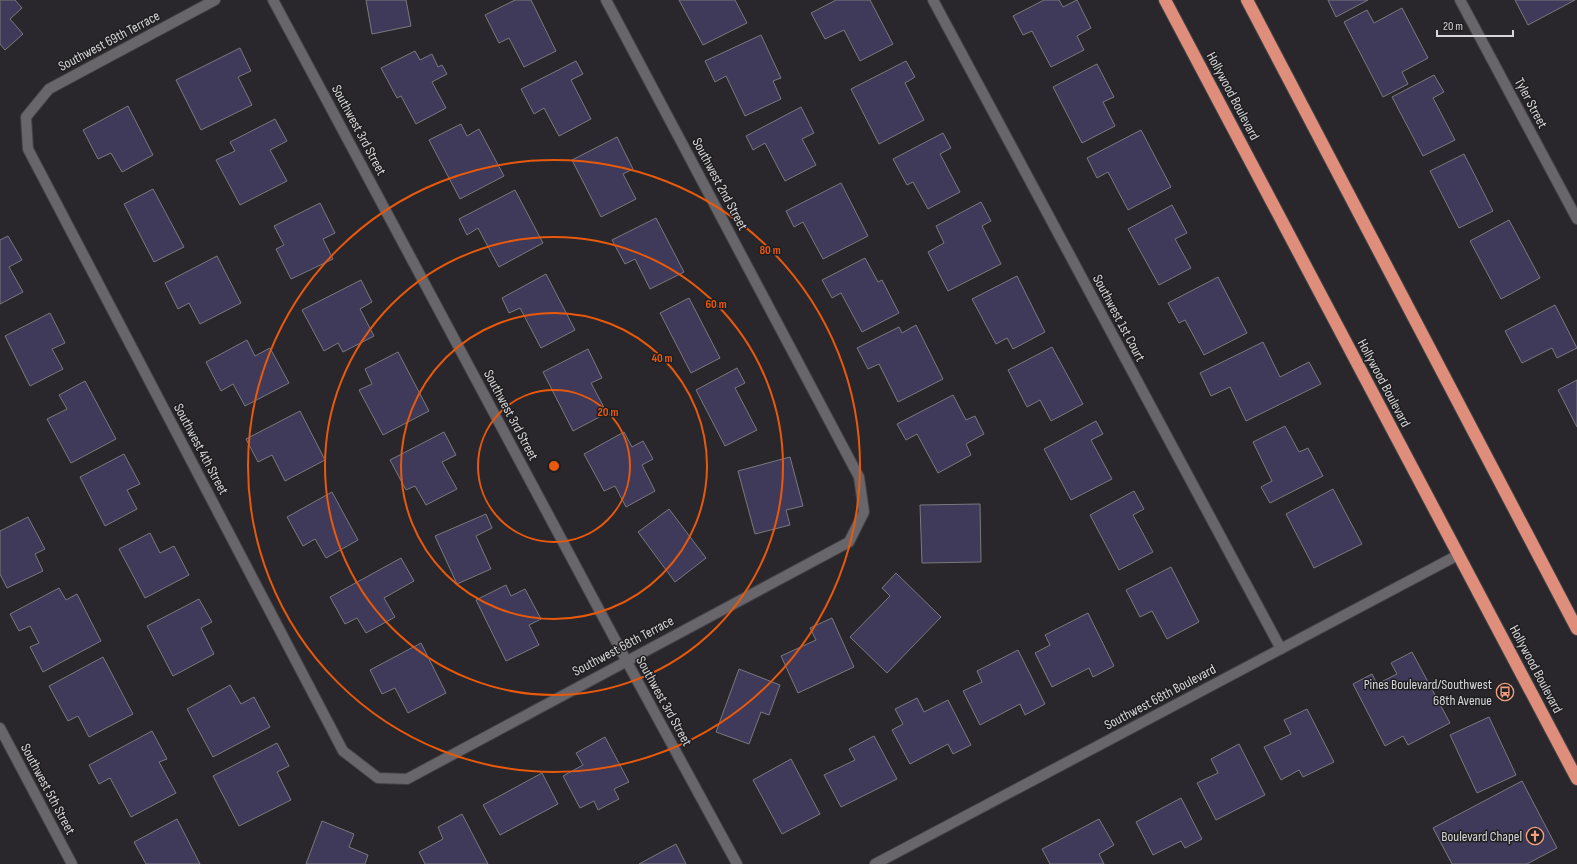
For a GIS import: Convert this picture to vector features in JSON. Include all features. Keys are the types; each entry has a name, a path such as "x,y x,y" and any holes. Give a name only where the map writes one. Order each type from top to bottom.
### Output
{"highway":[{"name":"Hollywood Boulevard","path":"1165,0 1577,779"},
{"path":"1247,0 1577,629"}],"street":[{"name":"Southwest 69th Terrace","path":"26,117 49,89 215,0"},
{"name":"Southwest 3rd Street","path":"273,0 626,660 738,864"},
{"name":"Southwest 2nd Street","path":"606,0 859,477 864,512"},
{"name":"Southwest 1st Court","path":"933,0 1281,649"},
{"name":"Tyler Street","path":"1460,0 1576,214"},
{"name":"Southwest 4th Street","path":"26,117 28,149 343,751 378,778"},
{"name":"Southwest 68th Terrace","path":"378,778 407,779 626,660 849,542 864,512"},
{"name":"Southwest 68th Boulevard","path":"875,864 1458,555"},
{"name":"Southwest 5th Street","path":"0,728 72,864"}],"building":[{"path":"0,0 15,0 22,8 10,19 23,34 5,50 0,44"},
{"path":"366,0 406,0 411,26 372,34"},
{"path":"515,0 531,0 556,51 524,67 509,38 499,43 485,15"},
{"path":"679,0 735,0 747,23 703,45"},
{"path":"836,0 870,0 893,44 860,61 844,30 825,39 811,13"},
{"path":"1044,0 1059,0 1063,7 1077,0 1091,28 1077,36 1084,50 1051,67 1032,31 1023,35 1013,16"},
{"path":"1328,0 1368,0 1336,17"},
{"path":"1515,0 1575,0 1528,25"},
{"path":"1402,8 1428,58 1402,72 1408,84 1383,97 1344,22 1367,10 1374,23"},
{"path":"761,35 781,78 773,81 781,99 745,116 726,76 715,82 705,61"},
{"path":"240,48 251,71 238,77 252,105 201,130 176,80"},
{"path":"415,51 420,60 432,54 438,67 442,65 447,74 432,82 446,108 416,124 401,96 397,98 381,68"},
{"path":"576,61 583,74 571,80 591,119 559,136 544,108 534,114 521,89"},
{"path":"906,61 915,77 905,83 924,120 879,144 851,89"},
{"path":"1097,64 1114,97 1103,102 1115,126 1082,143 1053,87"},
{"path":"1434,75 1444,92 1433,98 1455,140 1423,156 1392,97"},
{"path":"128,106 153,155 122,172 111,153 98,159 83,130"},
{"path":"801,107 814,133 802,139 816,165 785,181 765,143 753,150 746,136"},
{"path":"275,119 287,141 270,150 287,181 240,205 216,160 235,151 230,142"},
{"path":"461,124 467,136 479,129 504,176 460,199 429,140"},
{"path":"1141,130 1171,187 1128,210 1108,172 1097,178 1087,158"},
{"path":"943,133 951,148 940,154 960,192 928,209 913,182 907,185 893,159"},
{"path":"617,137 633,169 623,174 636,199 601,217 572,160"},
{"path":"1464,154 1493,211 1459,228 1430,171"},
{"path":"841,183 868,236 823,259 803,222 794,227 786,211"},
{"path":"153,189 184,247 154,262 124,204"},
{"path":"515,190 543,243 499,267 478,228 467,235 459,219"},
{"path":"981,202 991,221 982,226 1001,264 948,291 928,252 944,243 936,226"},
{"path":"320,203 335,233 323,239 333,259 291,279 276,249 284,245 274,226"},
{"path":"1172,205 1187,233 1175,239 1191,268 1159,285 1128,229"},
{"path":"656,218 684,272 650,289 635,259 625,264 612,240"},
{"path":"1509,220 1540,278 1501,299 1470,241"},
{"path":"8,236 22,260 9,267 23,292 0,304 0,240"},
{"path":"217,256 241,303 200,324 189,303 178,309 165,283"},
{"path":"865,258 878,282 882,280 899,313 862,332 841,293 832,298 822,280"},
{"path":"546,274 575,330 541,348 520,308 509,313 502,298"},
{"path":"1017,276 1045,332 1013,349 1007,338 996,344 972,299"},
{"path":"1218,277 1247,333 1204,355 1185,320 1179,323 1168,303"},
{"path":"361,280 372,302 360,309 374,336 343,352 338,343 324,351 302,310"},
{"path":"689,298 720,358 691,373 660,313"},
{"path":"1555,305 1577,348 1557,358 1552,348 1522,363 1505,331"},
{"path":"50,313 65,343 52,349 63,369 30,386 5,336"},
{"path":"916,325 943,379 898,402 879,364 868,369 857,348 899,327 902,333"},
{"path":"247,340 255,356 270,348 289,383 245,406 233,384 221,391 206,362"},
{"path":"1263,342 1280,377 1309,362 1321,384 1246,421 1230,387 1211,396 1200,373"},
{"path":"1052,347 1083,404 1051,421 1040,400 1027,407 1008,370"},
{"path":"588,349 602,378 591,383 607,413 573,431 543,372"},
{"path":"398,352 429,411 383,435 359,390 372,384 365,369"},
{"path":"737,368 745,383 735,388 757,430 725,446 696,390"},
{"path":"1577,380 1577,427 1558,390"},
{"path":"85,381 116,439 71,463 47,419 67,409 59,395"},
{"path":"953,395 966,420 975,416 984,434 966,444 971,455 938,473 917,434 906,440 897,424"},
{"path":"300,411 325,460 285,481 272,455 258,462 246,439"},
{"path":"1096,421 1103,434 1091,440 1112,479 1071,500 1044,449"},
{"path":"1285,426 1299,452 1308,448 1323,476 1270,503 1261,487 1272,481 1253,442"},
{"path":"444,432 456,455 442,462 457,489 426,505 415,486 406,490 390,460"},
{"path":"624,432 632,447 643,441 653,459 642,465 655,491 626,507 615,486 604,491 584,454"},
{"path":"124,454 140,484 127,490 137,509 105,526 80,477"},
{"path":"790,457 803,506 786,510 790,525 755,534 738,471"},
{"path":"1333,489 1362,544 1314,568 1286,514"},
{"path":"1134,491 1144,509 1133,515 1153,552 1119,570 1090,515"},
{"path":"332,492 358,540 326,558 315,539 303,546 287,517"},
{"path":"980,504 981,562 922,563 920,505"},
{"path":"669,509 706,558 675,582 638,532"},
{"path":"486,514 492,528 476,536 491,569 457,584 435,536"},
{"path":"28,517 45,549 35,554 43,571 7,588 0,574 0,531"},
{"path":"150,533 160,553 174,546 189,575 145,598 119,549"},
{"path":"401,558 414,581 384,598 395,617 366,633 357,618 345,624 330,597"},
{"path":"1171,567 1199,622 1167,639 1152,611 1140,617 1126,590"},
{"path":"896,573 941,617 887,673 850,637 890,596 882,588"},
{"path":"506,585 511,596 525,589 541,619 529,625 539,645 506,661 476,600"},
{"path":"59,588 66,600 77,594 101,641 43,672 30,647 39,643 30,626 19,631 10,614"},
{"path":"199,599 212,622 201,628 214,654 173,676 147,626"},
{"path":"1088,613 1114,666 1093,677 1089,668 1052,687 1035,653 1050,645 1045,635"},
{"path":"832,618 854,667 798,693 781,656 816,640 810,628"},
{"path":"421,643 446,693 408,713 395,688 382,694 370,670"},
{"path":"1018,650 1045,704 1025,715 1020,704 980,725 963,691 982,682 977,671"},
{"path":"1412,652 1450,723 1408,745 1403,736 1385,746 1353,684 1372,674 1377,684 1397,674 1391,663"},
{"path":"103,657 133,714 89,737 78,716 68,721 49,686"},
{"path":"739,669 780,685 769,715 761,712 749,744 716,732"},
{"path":"230,685 241,704 254,697 270,727 213,757 187,709"},
{"path":"917,698 924,712 948,700 971,745 953,754 948,744 910,764 892,730 903,724 895,709"},
{"path":"1307,709 1334,762 1303,777 1299,770 1281,780 1264,747 1291,734 1284,720"},
{"path":"1489,717 1516,775 1477,793 1450,735"},
{"path":"152,731 167,759 159,762 176,793 131,817 110,778 99,784 89,765"},
{"path":"874,736 897,779 841,807 824,775 855,760 849,749"},
{"path":"605,737 629,782 614,789 619,799 598,810 594,801 580,808 563,776 583,765 576,753"},
{"path":"277,743 289,766 277,772 291,800 239,826 213,776"},
{"path":"1239,744 1265,795 1216,820 1197,783 1218,773 1211,759"},
{"path":"791,759 820,814 782,834 753,780"},
{"path":"542,773 558,804 500,835 483,805"},
{"path":"1522,781 1557,848 1527,864 1452,864 1433,828"},
{"path":"1181,798 1202,839 1185,848 1181,841 1153,855 1136,822"},
{"path":"462,814 488,864 425,864 419,852 443,839 438,827"},
{"path":"177,819 200,864 146,864 134,842"},
{"path":"1099,819 1114,845 1099,854 1104,864 1050,864 1042,849"},
{"path":"322,821 354,834 349,847 368,855 365,864 306,864"},
{"path":"676,844 686,864 639,864"}],"place":[{"name":"Pines Boulevard/Southwest 68th Avenue","path":"1505,692"},
{"name":"Boulevard Chapel","path":"1535,836"}]}
